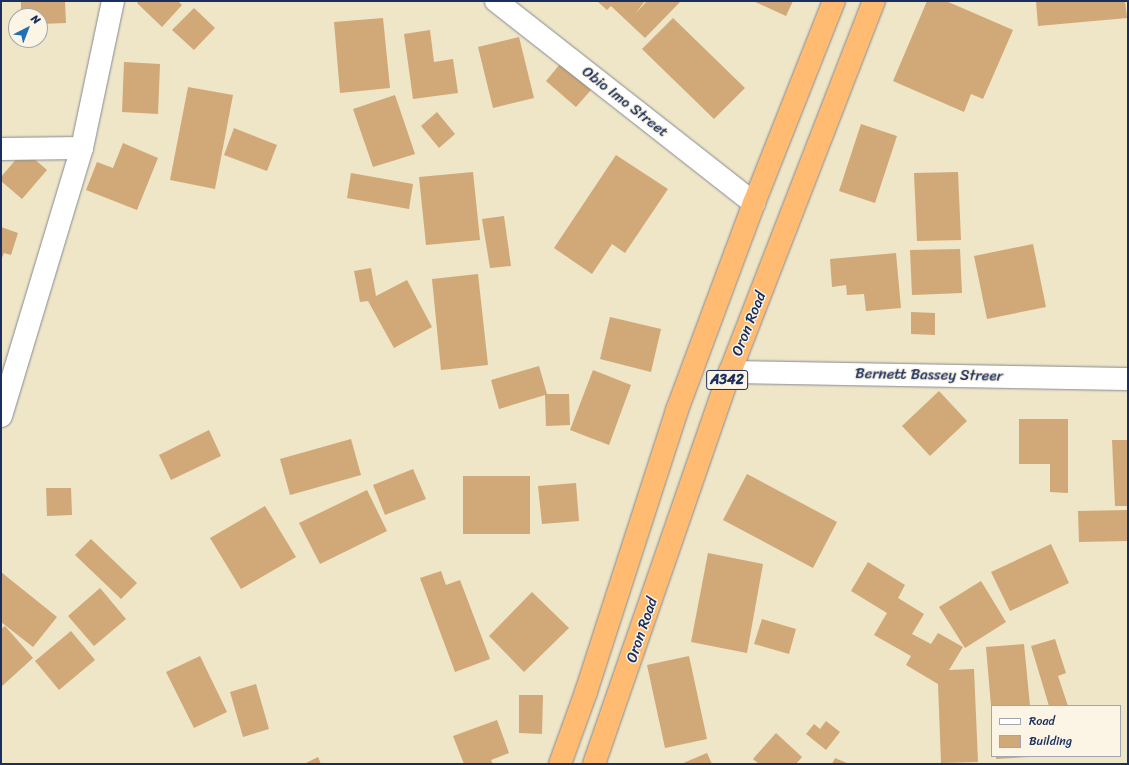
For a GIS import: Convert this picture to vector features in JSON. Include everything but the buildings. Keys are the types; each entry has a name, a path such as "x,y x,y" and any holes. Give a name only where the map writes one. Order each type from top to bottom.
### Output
{"highway":[{"name":"A342","path":"560,764 586,692 677,410 754,203 834,1"},
{"name":"Oron Road","path":"594,764 730,372 874,1"}],"street":[{"path":"1,416 82,148 113,1"},
{"name":"Obio Imo Street","path":"496,1 754,203"},
{"path":"1,149 82,148"},
{"name":"Bernett Bassey Streer","path":"730,372 1128,379"}]}
